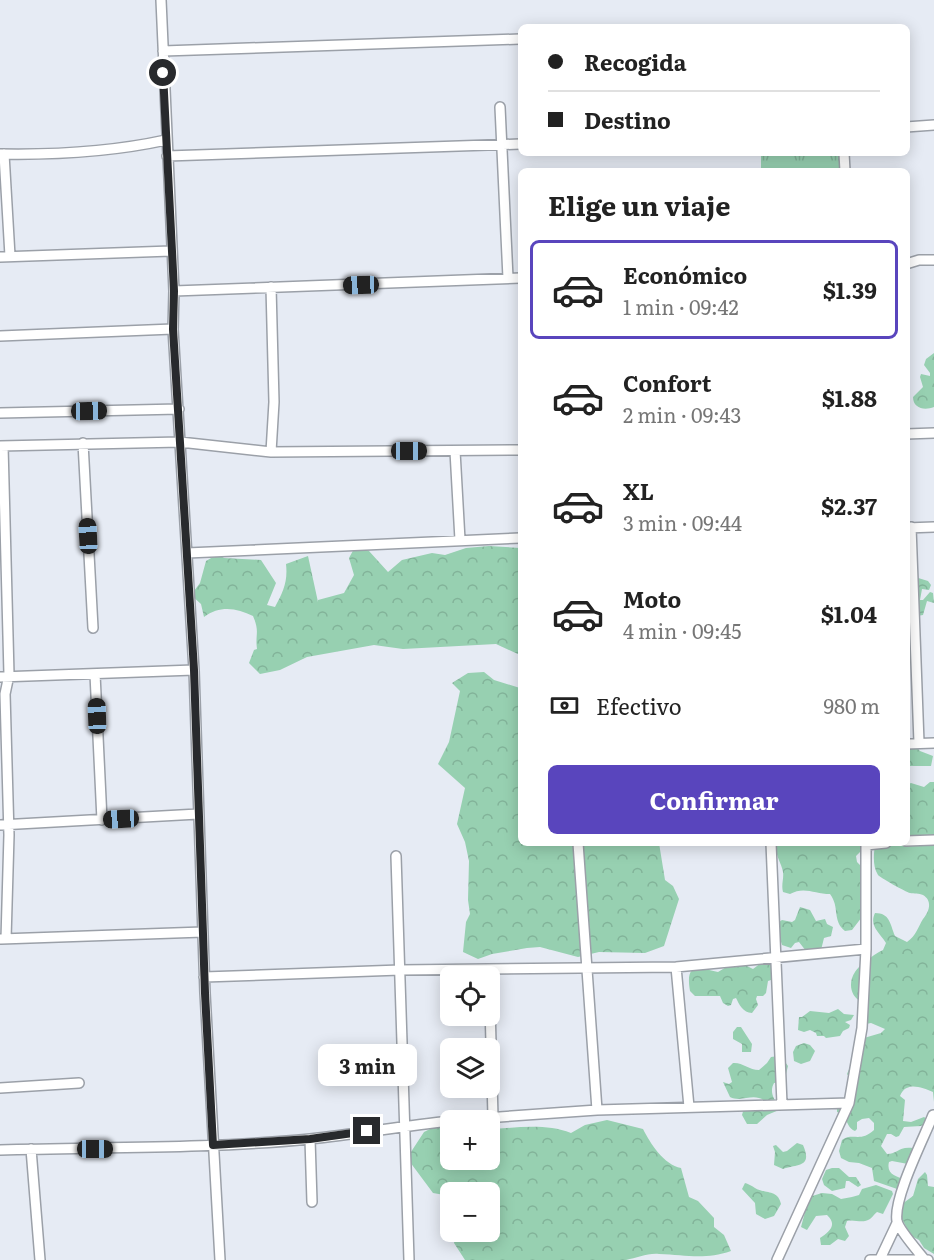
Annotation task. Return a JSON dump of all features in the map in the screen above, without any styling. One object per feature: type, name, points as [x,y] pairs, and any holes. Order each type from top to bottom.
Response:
[{"type":"street","points":[[161,0],[174,291],[173,329],[194,670],[202,932],[220,1260]]},
{"type":"street","points":[[162,51],[518,39]]},
{"type":"street","points":[[500,107],[508,278]]},
{"type":"street","points":[[910,126],[934,125]]},
{"type":"street","points":[[10,256],[2,154],[48,155],[123,149],[166,140]]},
{"type":"street","points":[[167,156],[518,144]]},
{"type":"street","points":[[0,257],[171,251]]},
{"type":"street","points":[[910,263],[934,260]]},
{"type":"street","points":[[174,291],[518,278]]},
{"type":"street","points":[[271,287],[274,402],[271,452]]},
{"type":"street","points":[[0,336],[173,329]]},
{"type":"street","points":[[0,413],[179,409]]},
{"type":"street","points":[[910,434],[934,433]]},
{"type":"street","points":[[202,932],[3,939],[5,694],[2,446],[180,442],[271,452],[518,450]]},
{"type":"street","points":[[83,443],[93,628]]},
{"type":"street","points":[[455,451],[460,540]]},
{"type":"street","points":[[910,527],[934,527]]},
{"type":"street","points":[[187,553],[518,538]]},
{"type":"street","points":[[910,566],[919,743]]},
{"type":"street","points":[[4,676],[194,670]]},
{"type":"street","points":[[95,674],[102,819]]},
{"type":"street","points":[[910,744],[934,743]]},
{"type":"street","points":[[4,825],[198,814]]},
{"type":"street","points":[[910,841],[934,840]]},
{"type":"street","points":[[578,846],[597,1110]]},
{"type":"street","points":[[771,846],[782,1104]]},
{"type":"street","points":[[777,1260],[849,1103],[862,1028],[866,950],[866,846]]},
{"type":"street","points":[[396,856],[409,1260]]},
{"type":"street","points":[[500,969],[676,967],[866,950]]},
{"type":"street","points":[[676,967],[689,1107]]},
{"type":"street","points":[[204,977],[440,970]]},
{"type":"street","points":[[491,1026],[493,1110]]},
{"type":"street","points":[[0,1088],[78,1083]]},
{"type":"street","points":[[500,1117],[597,1110],[849,1103]]},
{"type":"street","points":[[875,1259],[897,1222],[898,1204],[933,1115]]},
{"type":"street","points":[[0,1150],[116,1149],[310,1139],[440,1122]]},
{"type":"street","points":[[310,1139],[312,1202]]},
{"type":"street","points":[[31,1149],[39,1260]]},
{"type":"street","points":[[897,1222],[926,1259]]},
{"type":"street","points":[[875,1259],[926,1259]]},
{"type":"green space","points":[[761,156],[840,156],[841,168],[761,168]]},
{"type":"green space","points":[[934,353],[934,407],[923,408],[915,404],[913,397],[923,387],[921,374],[930,376],[924,365],[926,359]]},
{"type":"green space","points":[[489,546],[518,548],[518,654],[496,644],[403,649],[374,645],[307,657],[280,670],[260,674],[249,663],[254,650],[257,649],[257,630],[253,616],[241,611],[222,609],[204,617],[201,604],[191,595],[200,583],[206,561],[218,554],[224,558],[261,560],[276,583],[267,605],[275,607],[284,587],[286,564],[308,556],[318,602],[318,600],[344,593],[354,575],[349,558],[355,547],[369,551],[388,572],[402,560],[432,553],[445,555],[466,548]]},
{"type":"green space","points":[[915,577],[928,581],[931,585],[929,590],[922,589],[920,600],[923,600],[930,592],[933,593],[934,603],[927,601],[923,615],[917,616],[910,608]]},
{"type":"green space","points":[[484,672],[494,680],[518,687],[518,846],[659,846],[665,880],[673,886],[679,899],[664,946],[645,953],[599,952],[578,957],[540,947],[492,954],[478,959],[463,952],[466,922],[470,914],[469,861],[465,842],[457,824],[465,788],[438,764],[449,742],[460,691],[452,683],[468,673]]},
{"type":"green space","points":[[910,740],[920,751],[933,756],[931,766],[910,766]]},
{"type":"green space","points":[[934,782],[934,1102],[933,1092],[914,1086],[906,1088],[900,1096],[905,1100],[903,1121],[911,1122],[924,1117],[927,1119],[921,1126],[904,1127],[899,1136],[887,1134],[881,1146],[887,1154],[904,1148],[913,1148],[915,1151],[908,1164],[889,1162],[890,1172],[905,1179],[900,1190],[874,1181],[872,1168],[841,1158],[839,1151],[842,1140],[869,1134],[874,1130],[874,1123],[869,1118],[862,1119],[857,1122],[857,1129],[853,1130],[845,1115],[837,1112],[837,1102],[844,1101],[857,1088],[847,1074],[850,1067],[856,1066],[863,1057],[864,1038],[881,1033],[885,1029],[871,1023],[861,1025],[862,1002],[855,997],[851,989],[853,976],[857,969],[883,950],[886,943],[874,925],[875,913],[887,917],[895,936],[907,942],[915,934],[929,907],[928,900],[923,895],[910,893],[878,875],[874,864],[875,846],[910,846],[910,783],[924,787]]},
{"type":"green space","points":[[862,846],[856,856],[857,862],[862,867],[865,913],[852,930],[845,931],[841,927],[830,894],[805,890],[790,894],[783,892],[783,872],[776,847]]},
{"type":"green space","points":[[800,907],[810,910],[816,921],[825,919],[827,924],[833,927],[831,936],[824,938],[821,950],[806,951],[799,942],[791,948],[782,945],[778,932],[779,922],[795,920]]},
{"type":"green space","points":[[743,961],[753,969],[761,963],[774,961],[774,979],[768,981],[766,993],[763,996],[757,996],[758,1005],[752,1013],[744,1010],[736,998],[728,1006],[723,1003],[720,996],[695,996],[690,991],[691,971],[704,969],[718,972],[733,963]]},
{"type":"green space","points":[[838,1009],[844,1014],[854,1015],[851,1020],[845,1022],[850,1025],[849,1028],[840,1036],[826,1038],[817,1036],[810,1030],[804,1032],[798,1030],[799,1017],[810,1011],[829,1013]]},
{"type":"green space","points":[[737,1027],[741,1027],[752,1044],[751,1052],[742,1052],[742,1044],[733,1039],[733,1032]]},
{"type":"green space","points":[[804,1043],[810,1045],[815,1051],[810,1061],[801,1064],[794,1061],[793,1052],[796,1046]]},
{"type":"green space","points":[[778,1056],[788,1066],[784,1082],[774,1083],[772,1090],[780,1107],[779,1110],[767,1115],[757,1124],[747,1124],[742,1115],[744,1108],[764,1104],[765,1101],[756,1097],[734,1099],[730,1097],[723,1082],[729,1084],[732,1082],[728,1068],[736,1063],[759,1070],[771,1057]]},
{"type":"green space","points":[[607,1120],[643,1129],[663,1158],[681,1168],[689,1197],[698,1201],[714,1218],[714,1227],[724,1235],[731,1251],[704,1256],[650,1254],[626,1260],[465,1260],[454,1242],[500,1242],[500,1182],[440,1182],[440,1194],[433,1193],[407,1158],[424,1132],[432,1128],[440,1128],[440,1170],[500,1170],[500,1128],[541,1127],[571,1133],[585,1125]]},
{"type":"green space","points":[[797,1143],[803,1145],[806,1152],[805,1161],[802,1164],[783,1169],[774,1165],[773,1146],[776,1145],[783,1152]]},
{"type":"green space","points":[[839,1168],[849,1177],[856,1177],[861,1185],[858,1187],[846,1181],[845,1188],[832,1191],[824,1185],[822,1179],[826,1170]]},
{"type":"green space","points":[[925,1172],[928,1186],[934,1187],[934,1254],[911,1236],[901,1217],[902,1204],[913,1196],[918,1179]]},
{"type":"green space","points":[[745,1183],[777,1196],[781,1204],[774,1216],[765,1219],[756,1214],[755,1203],[742,1189]]},
{"type":"green space","points":[[876,1185],[892,1191],[893,1194],[883,1214],[877,1212],[864,1221],[847,1221],[845,1227],[849,1236],[845,1241],[838,1239],[830,1245],[821,1245],[820,1238],[829,1231],[832,1225],[827,1215],[816,1216],[807,1230],[801,1227],[809,1197],[822,1193],[832,1194],[841,1199],[859,1195],[862,1189]]},
{"type":"route","points":[[163,73],[174,291],[173,329],[194,670],[205,993],[213,1145],[310,1139],[367,1131]]}]
